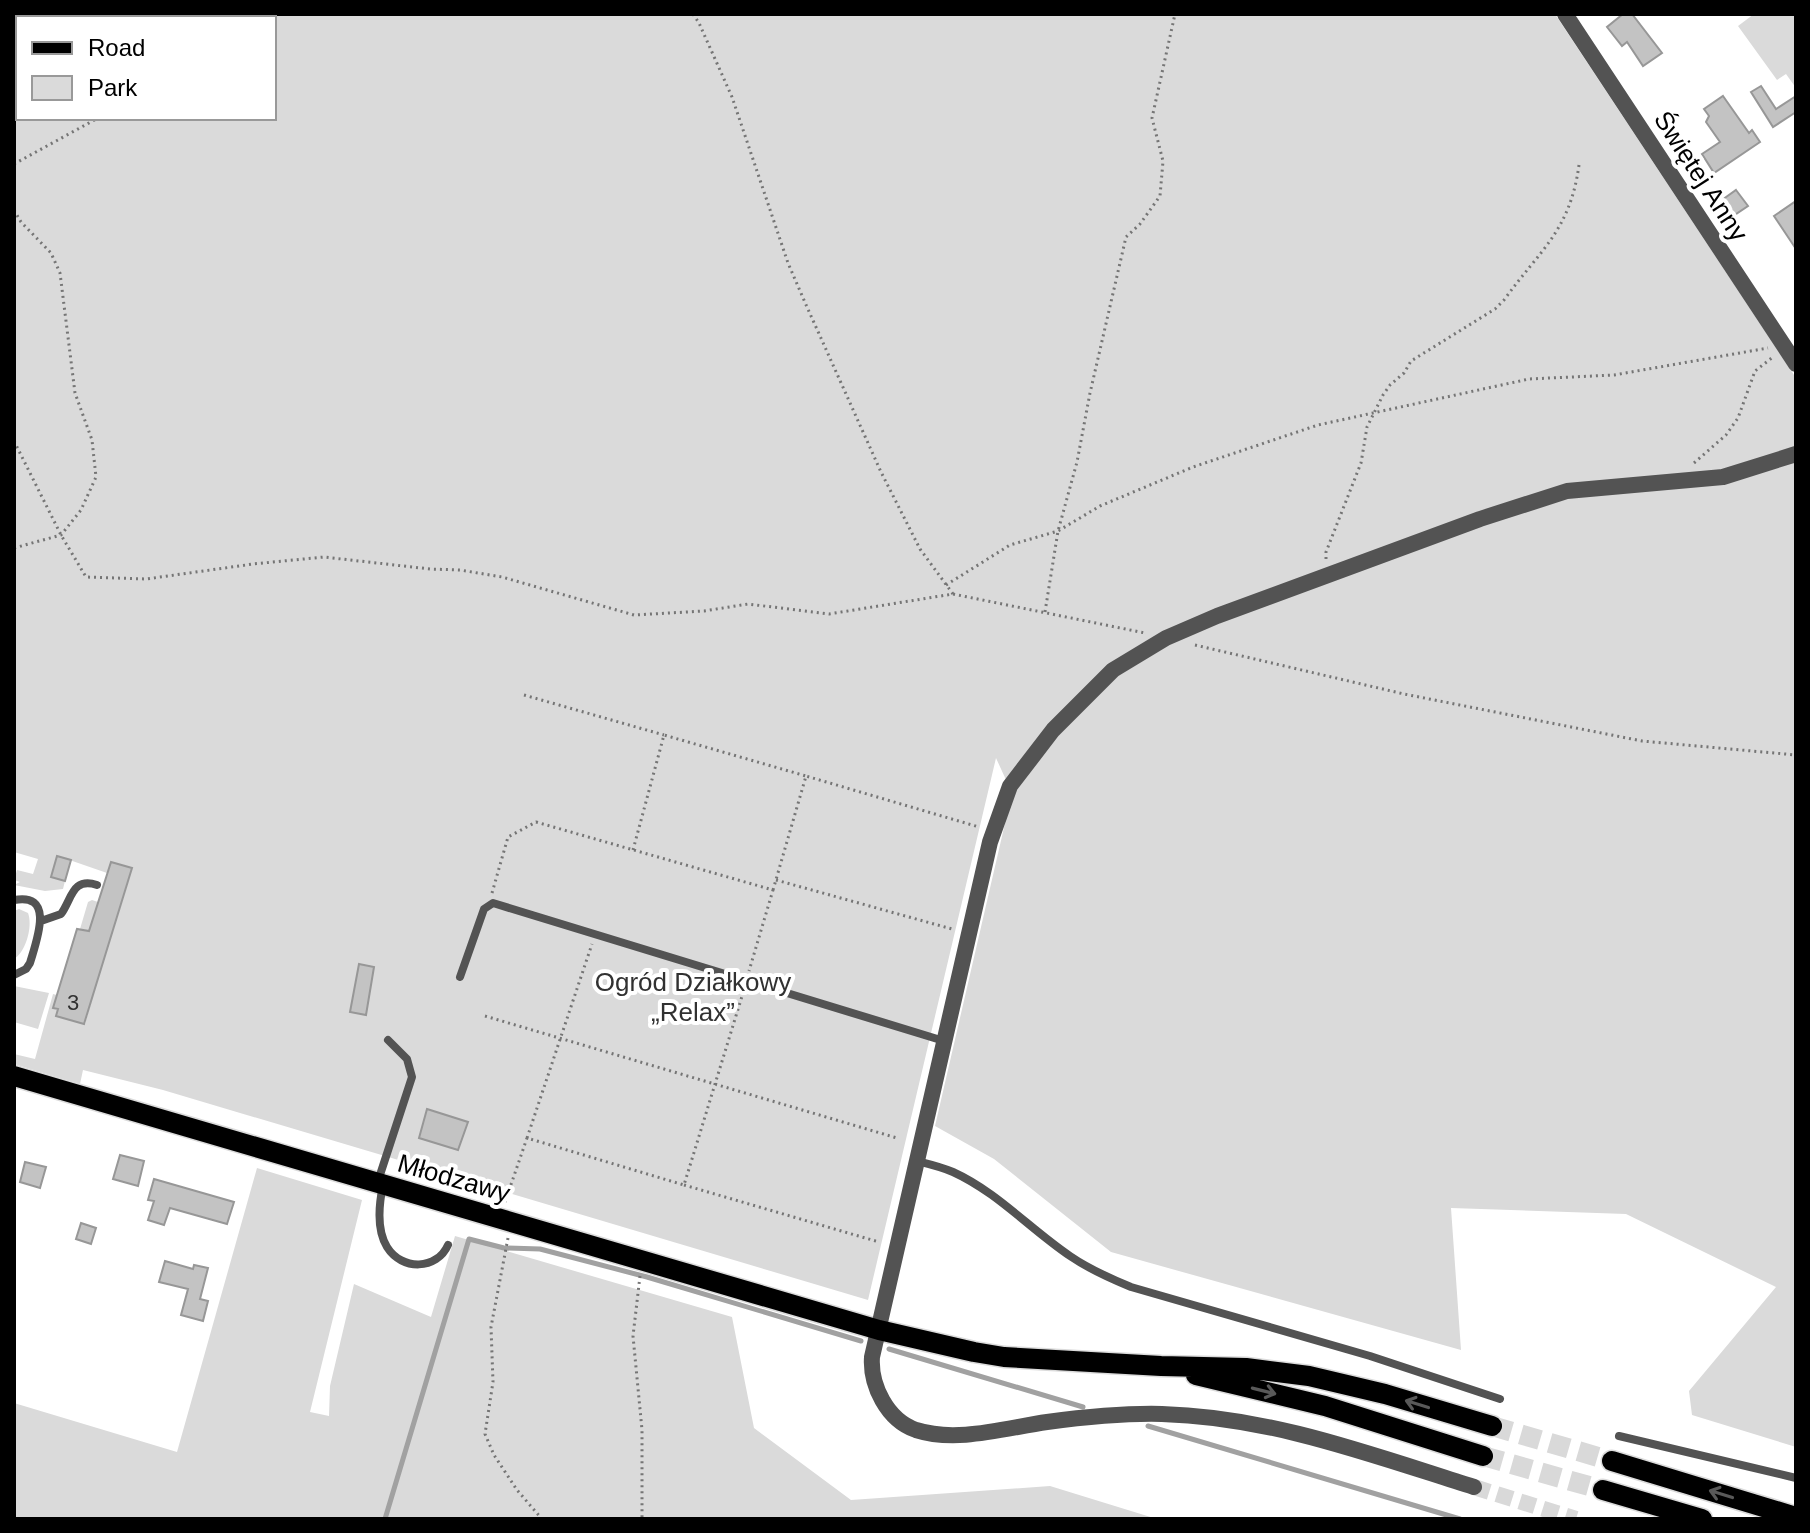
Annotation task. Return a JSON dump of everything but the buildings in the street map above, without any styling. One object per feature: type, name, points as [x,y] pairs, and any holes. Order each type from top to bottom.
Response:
[{"type":"main road","name":"Młodzawy","points":[[14,1076],[879,1330],[1004,1357],[1161,1366]]},
{"type":"main road","points":[[1161,1366],[1246,1368],[1309,1376],[1385,1394],[1492,1426]]},
{"type":"main road","points":[[1161,1366],[1325,1406],[1483,1456]]},
{"type":"main road","points":[[1612,1461],[1796,1517]]},
{"type":"main road","points":[[1603,1490],[1702,1519]]},
{"type":"street","name":"Świętej Anny","points":[[1565,14],[1796,364]]},
{"type":"street","points":[[1474,1487],[1298,1432],[1219,1420],[1162,1414],[1099,1417],[942,1436],[912,1429],[890,1412],[874,1385],[872,1357],[990,842],[1010,786],[1053,730],[1113,670],[1166,638],[1217,616],[1480,519],[1567,491],[1723,477],[1796,454]]},
{"type":"lane","points":[[41,921],[61,914],[71,892],[80,884],[88,882],[97,885]]},
{"type":"lane","points":[[14,900],[22,899],[35,905],[41,921],[30,963],[14,975]]},
{"type":"lane","points":[[460,977],[484,909],[489,904],[944,1041]]},
{"type":"lane","points":[[388,1040],[407,1059],[412,1077],[380,1183],[382,1234],[387,1248],[397,1258],[414,1264],[426,1265],[443,1256],[448,1245]]},
{"type":"lane","points":[[916,1161],[950,1171],[970,1181],[1069,1255],[1098,1273],[1131,1287],[1370,1356],[1500,1399]]},
{"type":"lane","points":[[1619,1436],[1796,1478]]},
{"type":"path","points":[[693,14],[732,97],[788,263],[807,307],[881,472],[920,549],[953,594]]},
{"type":"path","points":[[1045,612],[1058,531],[1077,462],[1126,237],[1140,224],[1160,196],[1163,161],[1152,118],[1175,14]]},
{"type":"path","points":[[14,164],[94,120]]},
{"type":"path","points":[[1330,574],[1326,552],[1361,463],[1367,427],[1390,385],[1404,373],[1411,361],[1495,309],[1504,300],[1556,234],[1575,194],[1579,165]]},
{"type":"path","points":[[14,210],[21,222],[51,253],[60,273],[75,393],[92,440],[96,477],[81,510],[61,535],[14,548]]},
{"type":"path","points":[[946,585],[1010,545],[1058,531],[1100,506],[1193,467],[1318,425],[1529,379],[1614,375],[1784,345]]},
{"type":"path","points":[[1692,480],[1692,467],[1697,460],[1726,435],[1738,418],[1755,371],[1784,345]]},
{"type":"path","points":[[14,441],[61,535],[86,577],[146,579],[324,557],[502,577],[634,615],[704,611],[748,604],[829,614],[953,594],[1166,638]]},
{"type":"path","points":[[1196,645],[1404,694],[1642,741],[1796,755]]},
{"type":"path","points":[[524,695],[979,827]]},
{"type":"path","points":[[633,850],[664,735]]},
{"type":"path","points":[[684,1185],[806,776]]},
{"type":"path","points":[[489,904],[508,837],[536,822],[773,890]]},
{"type":"path","points":[[776,880],[952,929]]},
{"type":"path","points":[[500,1218],[596,935]]},
{"type":"path","points":[[485,1016],[897,1138]]},
{"type":"path","points":[[527,1138],[879,1242]]},
{"type":"path","points":[[509,1238],[491,1327],[493,1382],[485,1434],[494,1455],[517,1490],[542,1519]]},
{"type":"path","points":[[641,1261],[633,1336],[642,1430],[642,1519]]},
{"type":"green space","name":"Ogród Działkowy „Relax”","points":[[14,14],[1555,14],[1796,378],[1796,1447],[1692,1415],[1689,1391],[1776,1287],[1626,1214],[1451,1208],[1461,1350],[1111,1252],[994,1159],[935,1126],[1012,793],[996,758],[868,1300],[163,1090],[83,1070],[80,1084],[14,1064],[14,1054],[35,1059],[53,994],[57,995],[53,1008],[85,1024],[109,938],[80,929],[88,902],[98,902],[95,914],[115,920],[132,869],[111,862],[107,873],[58,856],[51,877],[65,881],[63,889],[45,891],[14,885],[20,882],[14,880],[17,870],[33,874],[38,859],[14,852]]},
{"type":"green space","points":[[1754,14],[1796,14],[1796,88],[1786,74],[1777,80],[1738,26]]},
{"type":"green space","points":[[19,909],[28,913],[30,925],[25,945],[14,959],[14,911]]},
{"type":"green space","points":[[14,986],[49,993],[38,1029],[14,1022]]},
{"type":"green space","points":[[257,1168],[362,1200],[310,1412],[329,1416],[330,1386],[354,1284],[431,1317],[455,1236],[732,1317],[754,1428],[851,1500],[1050,1486],[1157,1519],[14,1519],[14,1403],[177,1452]]},
{"type":"waterway","points":[[385,1519],[469,1239],[504,1248],[540,1249],[647,1277],[861,1341]]},
{"type":"waterway","points":[[889,1349],[1083,1407]]},
{"type":"waterway","points":[[1148,1426],[1460,1519]]},
{"type":"tunnel","points":[[1492,1426],[1612,1461]]},
{"type":"tunnel","points":[[1483,1456],[1603,1490]]},
{"type":"tunnel","points":[[1474,1487],[1576,1519]]}]
